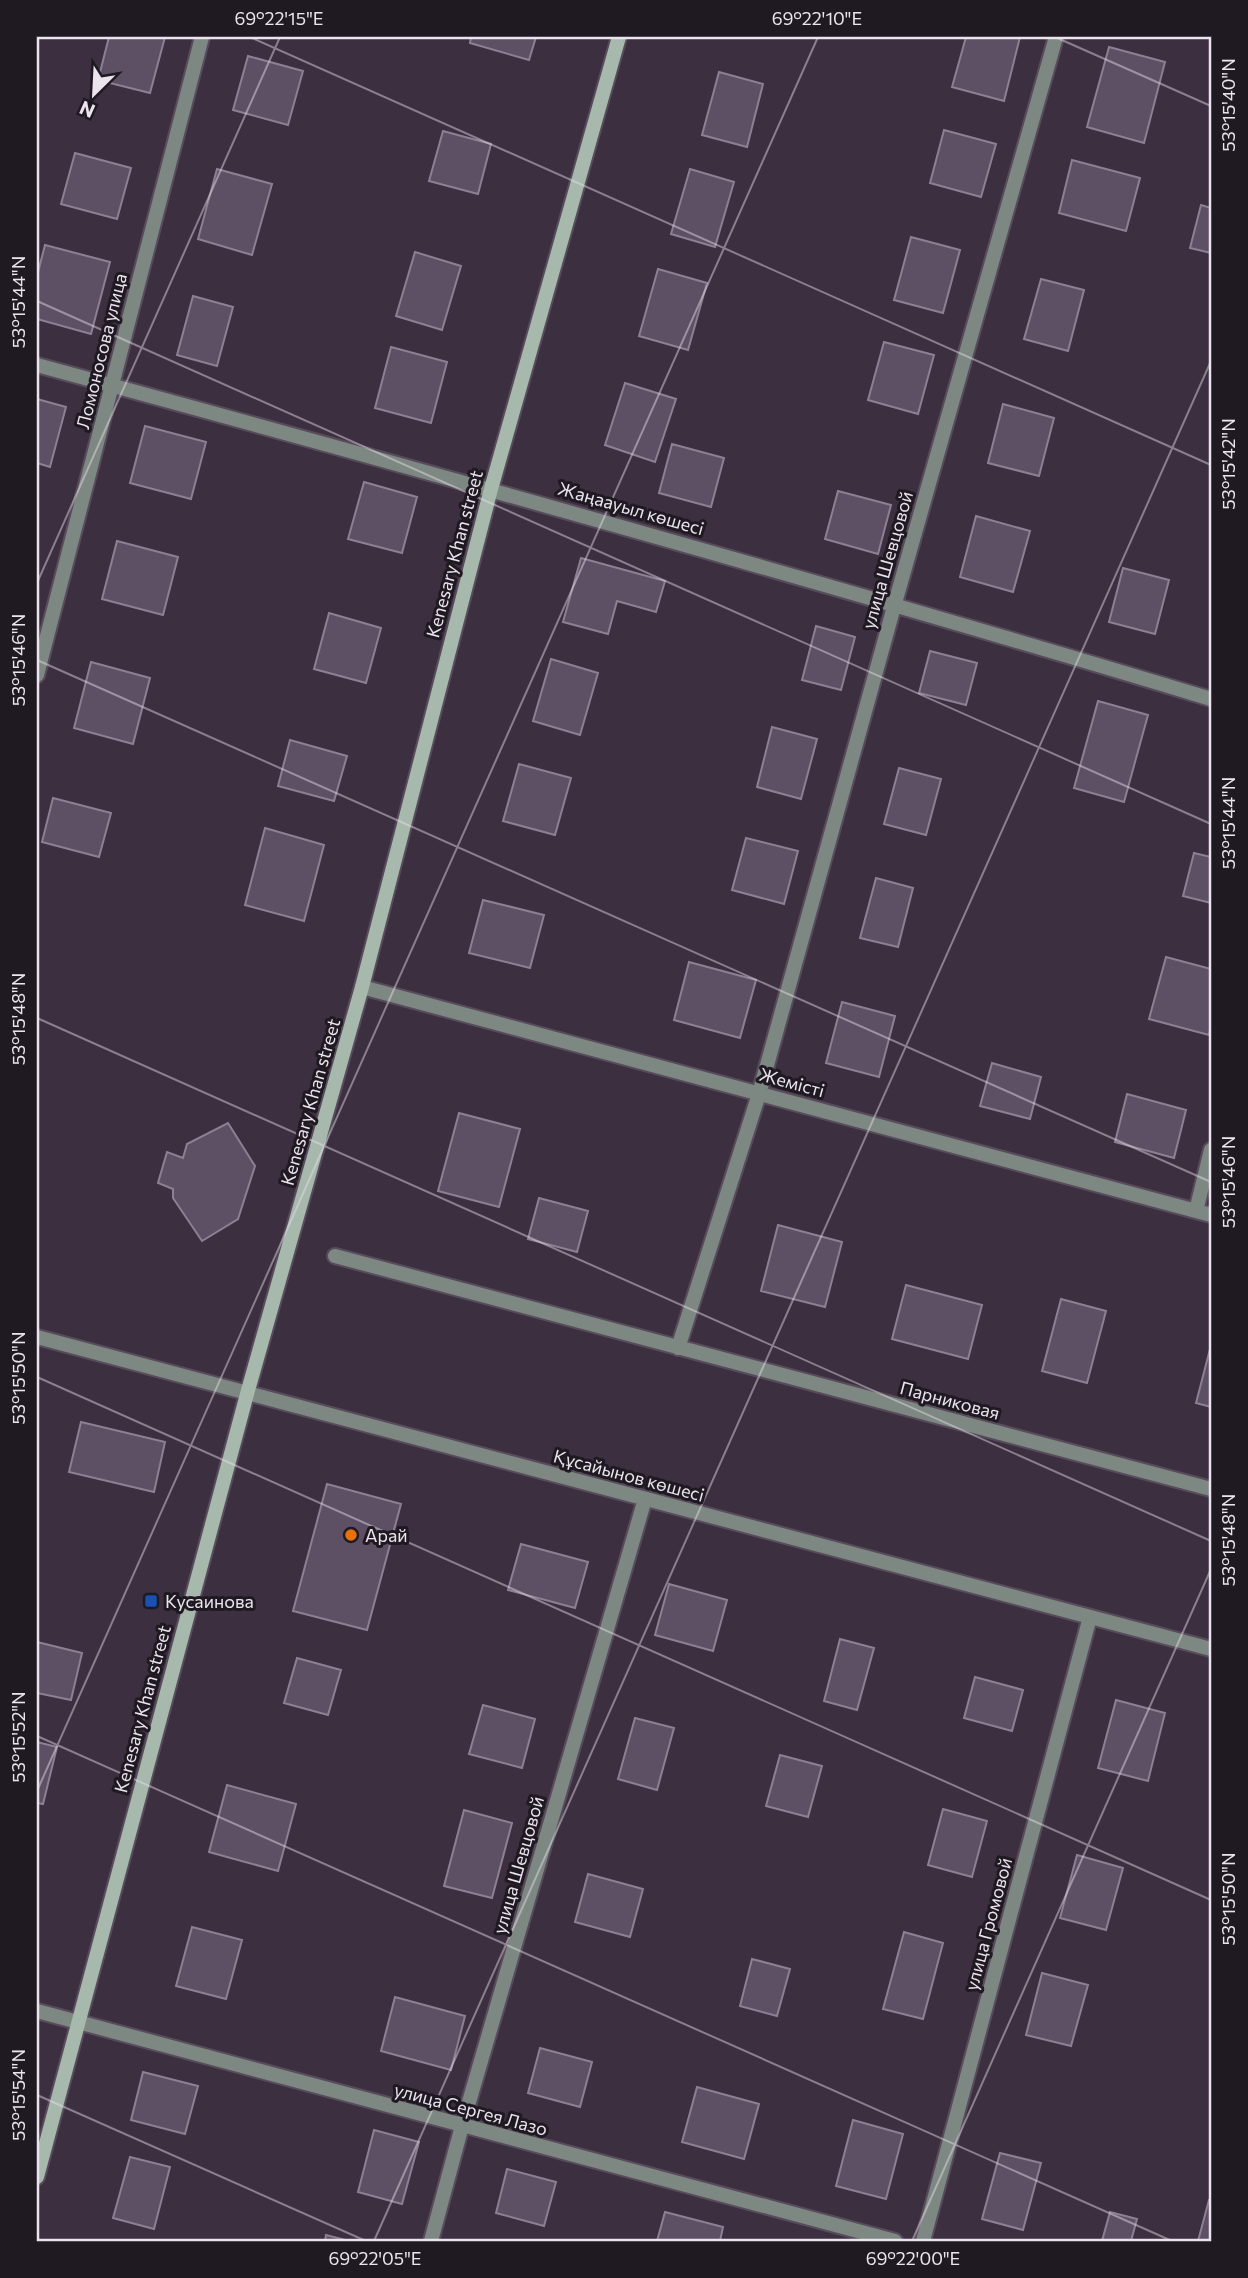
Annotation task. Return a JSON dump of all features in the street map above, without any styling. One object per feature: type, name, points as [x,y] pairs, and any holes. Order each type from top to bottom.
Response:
[{"type":"main road","name":"Kenesary Khan street","points":[[37,2177],[247,1394],[362,987],[491,489],[619,37]]},
{"type":"street","name":"Ломоносова улица","points":[[37,675],[202,37]]},
{"type":"street","name":"улица Шевцовой","points":[[759,1094],[1056,37]]},
{"type":"street","name":"Жаңаауыл көшесі","points":[[37,365],[895,603],[1211,699]]},
{"type":"street","name":"Жемісті","points":[[362,987],[1211,1215]]},
{"type":"street","points":[[678,1348],[759,1094]]},
{"type":"street","points":[[1196,1211],[1211,1150]]},
{"type":"street","name":"Парниковая","points":[[335,1256],[1211,1489]]},
{"type":"street","name":"Құсайынов көшесі","points":[[37,1337],[1211,1649]]},
{"type":"street","name":"улица Шевцовой","points":[[430,2241],[645,1499]]},
{"type":"street","name":"улица Громовой","points":[[923,2241],[1090,1617]]},
{"type":"street","name":"улица Сергея Лазо","points":[[37,2011],[895,2241]]},
{"type":"building","points":[[109,37],[165,37],[150,93],[98,80]]},
{"type":"building","points":[[471,37],[536,37],[529,60],[470,43]]},
{"type":"building","points":[[966,37],[1020,37],[1004,101],[952,87]]},
{"type":"building","points":[[1109,47],[1165,62],[1144,143],[1087,127]]},
{"type":"building","points":[[248,56],[303,71],[288,125],[233,110]]},
{"type":"building","points":[[719,72],[763,84],[747,147],[702,135]]},
{"type":"building","points":[[944,130],[996,144],[981,197],[930,183]]},
{"type":"building","points":[[443,131],[491,144],[478,194],[429,181]]},
{"type":"building","points":[[75,153],[131,168],[117,219],[61,204]]},
{"type":"building","points":[[1072,160],[1140,178],[1126,231],[1059,213]]},
{"type":"building","points":[[217,169],[272,184],[252,255],[198,239]]},
{"type":"building","points":[[690,169],[734,182],[715,247],[671,234]]},
{"type":"building","points":[[1201,205],[1211,208],[1211,253],[1190,248]]},
{"type":"building","points":[[911,237],[960,250],[943,313],[894,300]]},
{"type":"building","points":[[45,245],[110,262],[91,334],[37,319],[37,276]]},
{"type":"building","points":[[415,252],[461,266],[442,330],[396,316]]},
{"type":"building","points":[[658,269],[707,283],[688,350],[639,336]]},
{"type":"building","points":[[1041,279],[1084,290],[1068,351],[1024,339]]},
{"type":"building","points":[[193,296],[233,307],[217,366],[177,355]]},
{"type":"building","points":[[884,342],[934,355],[918,414],[868,400]]},
{"type":"building","points":[[391,347],[447,362],[431,423],[375,408]]},
{"type":"building","points":[[625,383],[676,399],[655,462],[605,445]]},
{"type":"building","points":[[37,399],[66,407],[50,467],[37,463]]},
{"type":"building","points":[[1003,404],[1054,418],[1039,476],[988,463]]},
{"type":"building","points":[[145,426],[206,442],[191,499],[130,483]]},
{"type":"building","points":[[672,444],[724,458],[711,507],[659,493]]},
{"type":"building","points":[[364,482],[417,497],[402,553],[348,539]]},
{"type":"building","points":[[838,491],[891,505],[878,554],[825,539]]},
{"type":"building","points":[[976,516],[1030,531],[1013,592],[960,577]]},
{"type":"building","points":[[117,541],[178,557],[163,615],[102,599]]},
{"type":"building","points":[[581,558],[665,581],[656,612],[617,601],[608,634],[563,622]]},
{"type":"building","points":[[1123,568],[1169,580],[1155,634],[1109,622]]},
{"type":"building","points":[[329,613],[381,628],[366,683],[314,669]]},
{"type":"building","points":[[816,626],[855,637],[841,690],[802,680]]},
{"type":"building","points":[[930,651],[977,663],[966,705],[919,693]]},
{"type":"building","points":[[551,659],[598,673],[580,735],[533,721]]},
{"type":"building","points":[[91,662],[150,678],[133,744],[74,728]]},
{"type":"building","points":[[1098,701],[1148,715],[1124,802],[1074,788]]},
{"type":"building","points":[[772,727],[817,739],[801,799],[757,787]]},
{"type":"building","points":[[290,740],[347,756],[334,801],[278,786]]},
{"type":"building","points":[[519,764],[571,778],[555,835],[503,821]]},
{"type":"building","points":[[899,768],[941,779],[926,835],[884,824]]},
{"type":"building","points":[[53,798],[111,813],[99,857],[42,842]]},
{"type":"building","points":[[265,828],[324,845],[304,921],[245,905]]},
{"type":"building","points":[[746,838],[798,851],[784,904],[732,890]]},
{"type":"building","points":[[1194,853],[1211,857],[1211,903],[1183,896]]},
{"type":"building","points":[[876,878],[913,888],[898,947],[860,938]]},
{"type":"building","points":[[483,900],[544,915],[530,968],[469,953]]},
{"type":"building","points":[[1166,957],[1211,969],[1209,1035],[1149,1019]]},
{"type":"building","points":[[689,962],[756,980],[740,1038],[674,1020]]},
{"type":"building","points":[[842,1002],[895,1016],[879,1077],[826,1063]]},
{"type":"building","points":[[992,1063],[1041,1077],[1030,1119],[980,1106]]},
{"type":"building","points":[[1127,1094],[1186,1110],[1174,1158],[1115,1142]]},
{"type":"building","points":[[459,1113],[520,1129],[499,1207],[438,1191]]},
{"type":"building","points":[[228,1123],[255,1166],[238,1219],[202,1241],[173,1198],[173,1189],[158,1183],[167,1152],[183,1158],[187,1144]]},
{"type":"building","points":[[539,1198],[588,1211],[577,1252],[528,1239]]},
{"type":"building","points":[[778,1225],[842,1242],[825,1307],[761,1291]]},
{"type":"building","points":[[906,1285],[982,1305],[968,1359],[892,1339]]},
{"type":"building","points":[[1061,1299],[1106,1311],[1087,1383],[1042,1371]]},
{"type":"building","points":[[1211,1349],[1211,1407],[1196,1403]]},
{"type":"building","points":[[81,1422],[165,1442],[154,1492],[69,1472]]},
{"type":"building","points":[[327,1484],[401,1504],[367,1630],[293,1611]]},
{"type":"building","points":[[521,1544],[588,1562],[575,1608],[508,1590]]},
{"type":"building","points":[[669,1584],[727,1600],[713,1651],[655,1635]]},
{"type":"building","points":[[840,1639],[874,1648],[857,1710],[824,1701]]},
{"type":"building","points":[[37,1642],[82,1653],[71,1700],[37,1693]]},
{"type":"building","points":[[297,1658],[341,1670],[328,1715],[284,1703]]},
{"type":"building","points":[[975,1677],[1023,1690],[1012,1731],[964,1718]]},
{"type":"building","points":[[1116,1700],[1165,1713],[1148,1781],[1098,1768]]},
{"type":"building","points":[[483,1705],[535,1719],[522,1768],[469,1754]]},
{"type":"building","points":[[635,1718],[674,1728],[657,1790],[618,1779]]},
{"type":"building","points":[[37,1742],[57,1747],[43,1804],[37,1803]]},
{"type":"building","points":[[780,1755],[822,1766],[808,1817],[766,1806]]},
{"type":"building","points":[[227,1785],[296,1804],[278,1871],[209,1852]]},
{"type":"building","points":[[943,1809],[987,1821],[972,1877],[928,1865]]},
{"type":"building","points":[[464,1810],[512,1823],[492,1898],[444,1886]]},
{"type":"building","points":[[1077,1855],[1123,1868],[1106,1930],[1060,1918]]},
{"type":"building","points":[[588,1874],[643,1889],[630,1937],[575,1922]]},
{"type":"building","points":[[192,1927],[242,1940],[226,1999],[176,1986]]},
{"type":"building","points":[[904,1932],[943,1943],[923,2019],[883,2009]]},
{"type":"building","points":[[752,1959],[790,1969],[777,2016],[740,2006]]},
{"type":"building","points":[[1042,1973],[1088,1985],[1071,2046],[1026,2035]]},
{"type":"building","points":[[395,1997],[465,2016],[451,2070],[381,2051]]},
{"type":"building","points":[[540,2048],[592,2062],[580,2107],[528,2093]]},
{"type":"building","points":[[143,2072],[198,2086],[185,2134],[131,2120]]},
{"type":"building","points":[[697,2087],[759,2104],[744,2159],[682,2142]]},
{"type":"building","points":[[853,2120],[903,2134],[886,2199],[836,2186]]},
{"type":"building","points":[[374,2130],[419,2142],[402,2204],[358,2192]]},
{"type":"building","points":[[1000,2153],[1041,2163],[1023,2230],[982,2219]]},
{"type":"building","points":[[130,2157],[170,2167],[154,2229],[113,2218]]},
{"type":"building","points":[[507,2169],[556,2182],[544,2226],[496,2213]]},
{"type":"building","points":[[1209,2200],[1211,2241],[1198,2241]]},
{"type":"building","points":[[665,2212],[723,2227],[720,2241],[657,2241]]},
{"type":"building","points":[[1110,2212],[1137,2219],[1131,2241],[1102,2241]]},
{"type":"building","points":[[326,2235],[349,2241],[325,2241]]},
{"type":"place","name":"Арай","points":[[351,1535]]},
{"type":"place","name":"Кусаинова","points":[[151,1601]]}]
